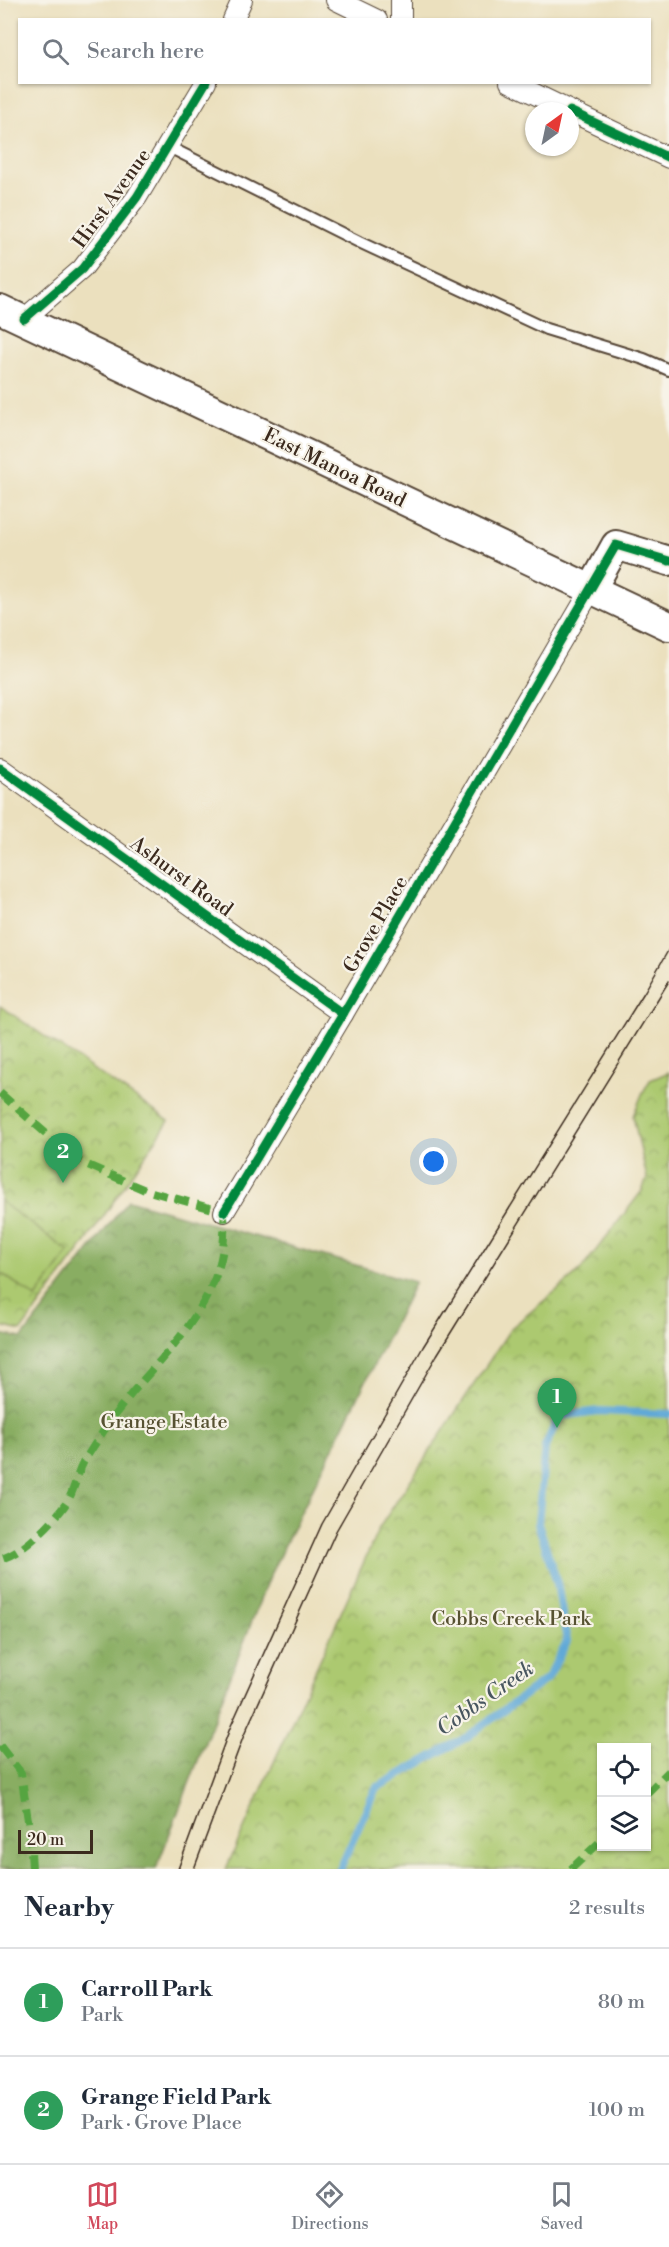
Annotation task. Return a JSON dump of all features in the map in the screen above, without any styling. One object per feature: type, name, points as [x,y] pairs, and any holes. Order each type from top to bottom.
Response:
[{"type":"main road","name":"East Manoa Road","points":[[12,314],[669,626]]},
{"type":"main road","points":[[591,590],[616,545],[669,561]]},
{"type":"street","points":[[234,18],[242,0]]},
{"type":"street","points":[[336,0],[373,18]]},
{"type":"street","points":[[401,0],[401,18]]},
{"type":"street","name":"Hirst Avenue","points":[[12,314],[82,269],[137,197],[205,84]]},
{"type":"street","points":[[514,84],[551,102]]},
{"type":"street","points":[[579,115],[669,158]]},
{"type":"street","name":"Grove Place","points":[[224,1212],[344,1014],[591,590]]},
{"type":"street","name":"Ashurst Road","points":[[0,768],[344,1014]]},
{"type":"lane","points":[[169,147],[360,242],[546,329],[644,359],[669,370]]},
{"type":"green space","points":[[0,1006],[169,1121],[21,1331],[0,1326]]},
{"type":"green space","name":"Cobbs Creek Park","points":[[669,1072],[669,1869],[226,1869],[379,1528],[511,1328],[580,1271],[642,1191],[647,1178],[633,1116],[650,1080]]},
{"type":"green space","name":"Grange Estate","points":[[128,1200],[415,1282],[269,1577],[156,1869],[0,1869],[0,1334],[22,1338]]},
{"type":"green space","points":[[0,1201],[69,1252],[36,1298],[0,1272]]},
{"type":"waterway","name":"Cobbs Creek","points":[[340,1869],[376,1788],[467,1737],[548,1678],[567,1641],[557,1583],[538,1523],[545,1447],[559,1416],[599,1411],[669,1414]]},
{"type":"tram line","points":[[178,1869],[230,1728],[322,1524],[423,1347],[669,949]]},
{"type":"tram line","points":[[194,1869],[244,1735],[336,1531],[437,1355],[669,981]]},
{"type":"marked path","points":[[0,1093],[76,1160],[145,1190],[224,1212],[220,1265],[204,1302],[193,1320],[113,1417],[83,1463],[65,1505],[26,1545],[0,1559]]},
{"type":"marked path","points":[[0,1746],[21,1773],[30,1834],[32,1869]]},
{"type":"marked path","points":[[651,1789],[669,1771]]},
{"type":"marked path","points":[[571,1869],[597,1845]]},
{"type":"cycle path","points":[[24,319],[82,269],[137,197],[205,84]]},
{"type":"cycle path","points":[[579,115],[669,158]]},
{"type":"cycle path","points":[[224,1212],[343,1014],[616,545],[669,561]]},
{"type":"cycle path","points":[[0,768],[343,1014]]},
{"type":"place","name":"Grange Field Park","points":[[63,1183]]},
{"type":"place","name":"Carroll Park","points":[[557,1428]]}]
